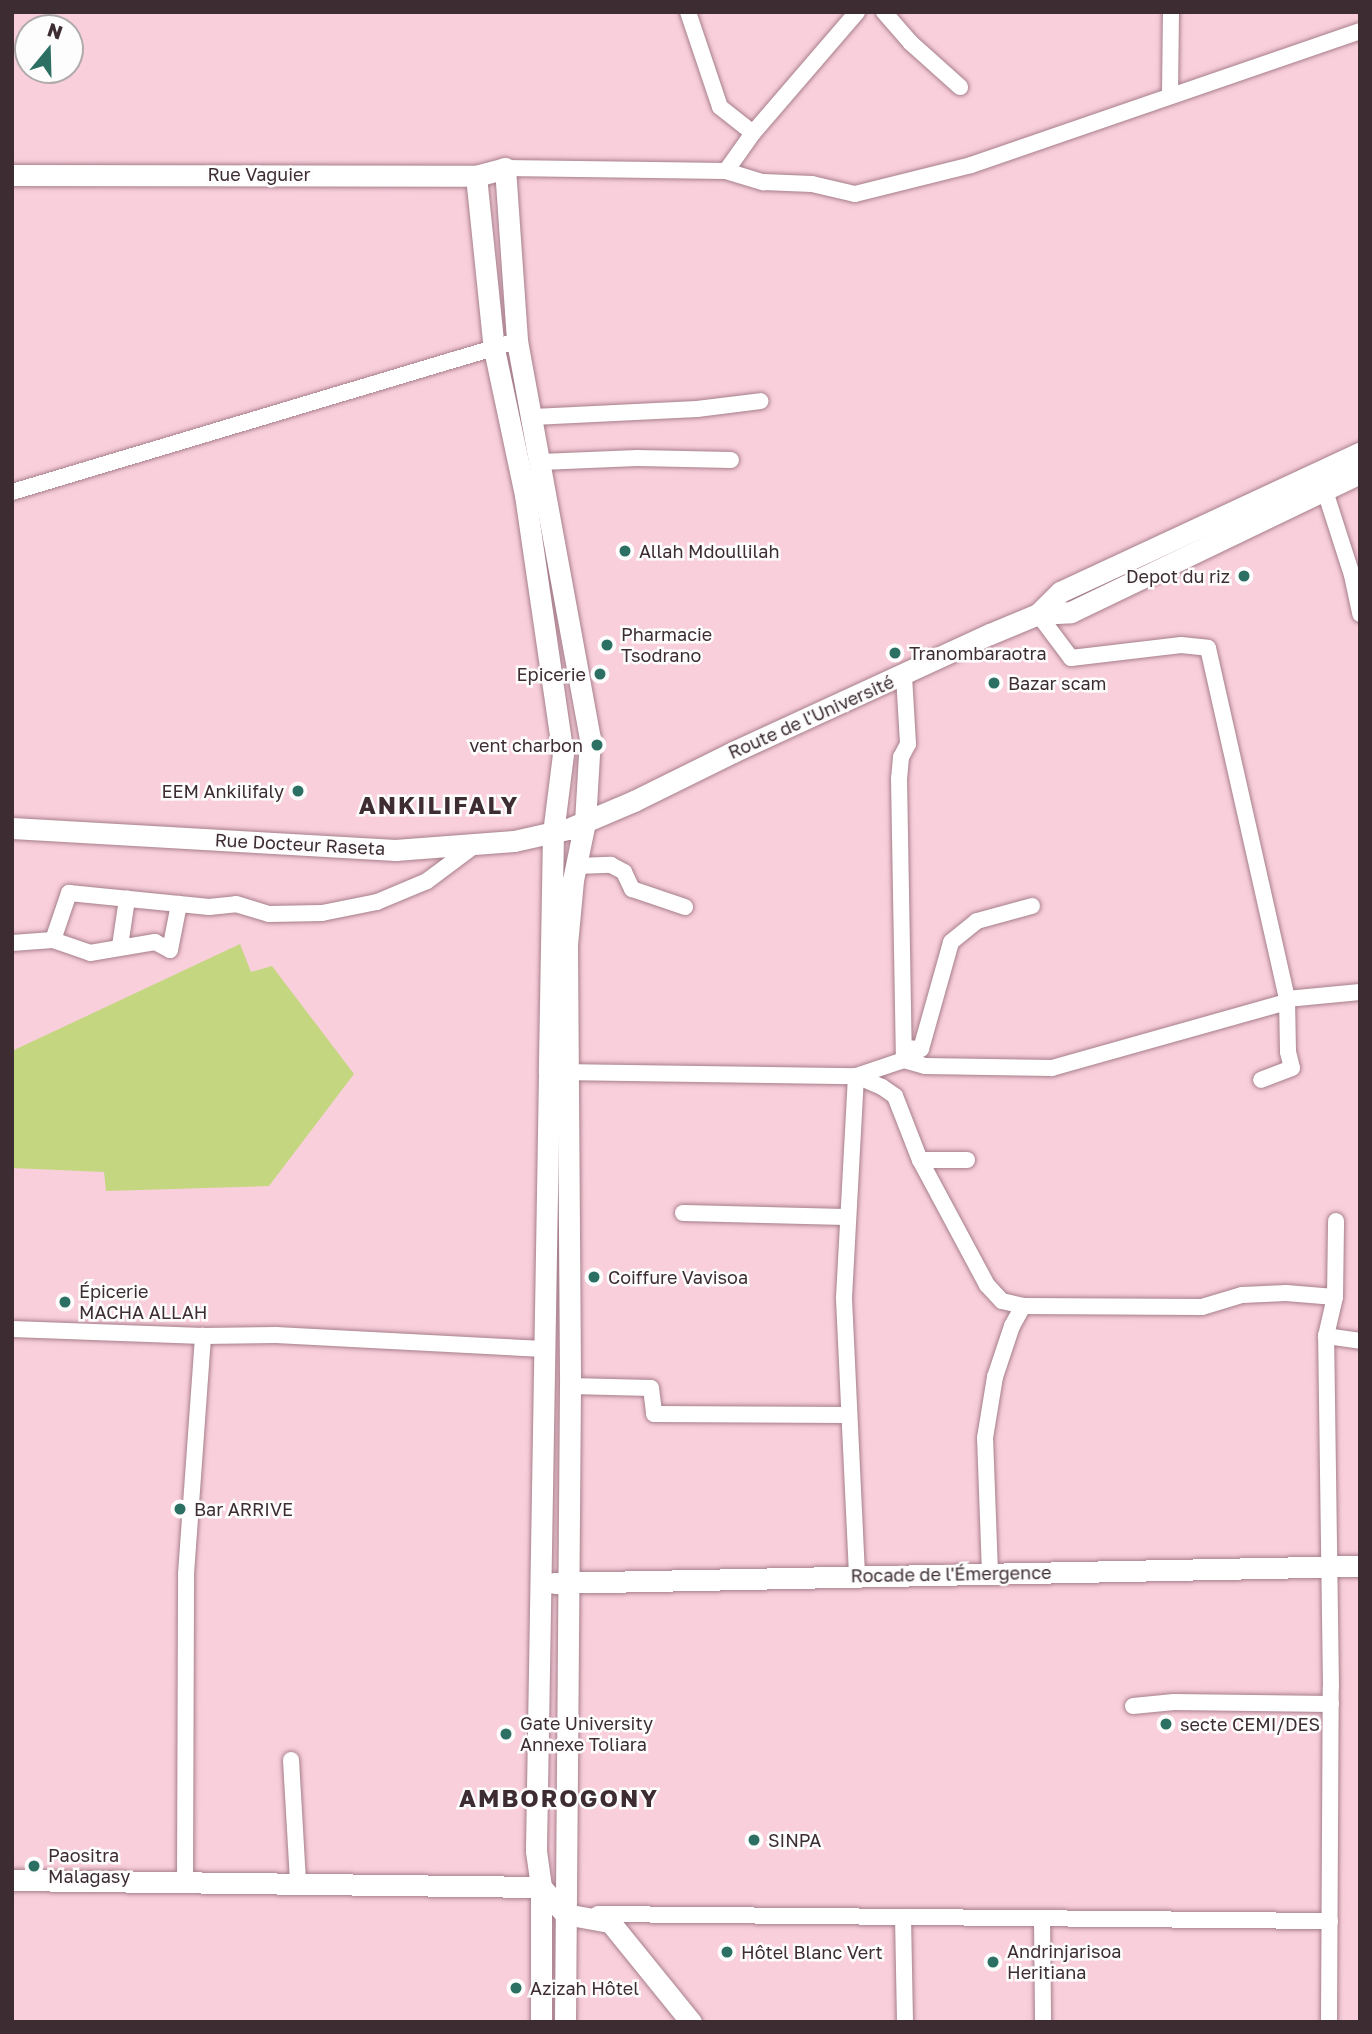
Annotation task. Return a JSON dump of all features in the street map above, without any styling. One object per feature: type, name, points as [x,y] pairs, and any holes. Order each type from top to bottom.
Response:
[{"type":"main road","name":"Rue Vaguier","points":[[12,175],[476,176],[505,168]]},
{"type":"main road","points":[[505,168],[517,341],[590,738],[585,822],[576,866],[567,945],[557,1072],[545,1349],[536,1851],[541,1887],[541,2022]]},
{"type":"main road","points":[[476,176],[494,349],[525,495],[563,754],[553,832],[557,1072],[570,1386],[566,1583],[565,2022]]},
{"type":"main road","name":"Route de l'Université","points":[[585,822],[634,801],[761,738],[1038,614],[1060,592],[1360,453]]},
{"type":"main road","name":"Route de l'Université","points":[[1038,614],[1071,612],[1360,473]]},
{"type":"main road","name":"Rue Docteur Raseta","points":[[12,828],[395,850],[474,846],[553,832],[585,822]]},
{"type":"main road","name":"Rocade de l'Émergence","points":[[542,1583],[857,1575],[1233,1571],[1360,1566]]},
{"type":"main road","points":[[12,1880],[541,1887],[565,1914],[610,1922],[691,2022]]},
{"type":"street","points":[[688,12],[720,107],[753,133]]},
{"type":"street","points":[[726,172],[753,133],[857,12]]},
{"type":"street","points":[[884,12],[911,43],[960,87]]},
{"type":"street","points":[[1170,94],[1171,12]]},
{"type":"street","points":[[505,168],[726,172],[763,182],[812,184],[855,194],[971,164],[1360,31]]},
{"type":"street","points":[[12,492],[517,341]]},
{"type":"street","points":[[533,417],[697,409],[761,401]]},
{"type":"street","points":[[541,462],[637,458],[731,460]]},
{"type":"street","points":[[1325,491],[1352,575],[1360,614]]},
{"type":"street","points":[[1038,614],[1071,659],[1181,645],[1208,648],[1287,1001],[1288,1052],[1292,1068],[1261,1080]]},
{"type":"street","points":[[904,676],[908,744],[901,757],[899,778],[904,1054]]},
{"type":"street","points":[[53,940],[69,893],[209,907],[236,904],[269,914],[322,913],[377,902],[427,881],[474,846]]},
{"type":"street","points":[[576,866],[611,865],[624,872],[632,889],[685,907]]},
{"type":"street","points":[[120,946],[127,899]]},
{"type":"street","points":[[12,943],[53,940],[90,953],[155,942],[170,950],[179,904]]},
{"type":"street","points":[[557,1072],[856,1076],[921,1049],[951,942],[977,921],[1032,906]]},
{"type":"street","points":[[904,1054],[925,1066],[1052,1068],[1287,1001],[1360,992]]},
{"type":"street","points":[[856,1076],[895,1096],[920,1160],[987,1285],[1002,1301],[1023,1306],[1202,1307],[1241,1295],[1286,1293],[1335,1297]]},
{"type":"street","points":[[856,1076],[844,1299],[857,1575]]},
{"type":"street","points":[[920,1160],[967,1160]]},
{"type":"street","points":[[683,1213],[847,1217]]},
{"type":"street","points":[[1329,2022],[1331,1704],[1326,1336],[1335,1297],[1335,1221]]},
{"type":"street","points":[[990,1573],[985,1438],[995,1377],[1012,1326],[1023,1306]]},
{"type":"street","points":[[12,1329],[203,1336],[276,1335],[545,1349]]},
{"type":"street","points":[[185,1882],[186,1574],[203,1336]]},
{"type":"street","points":[[1326,1336],[1360,1341]]},
{"type":"street","points":[[570,1386],[651,1388],[654,1413],[848,1415]]},
{"type":"street","points":[[1133,1706],[1174,1702],[1331,1704]]},
{"type":"street","points":[[292,1760],[298,1884]]},
{"type":"street","points":[[565,1914],[1330,1921]]},
{"type":"street","points":[[903,1917],[905,2022]]},
{"type":"street","points":[[1042,1918],[1043,2022]]},
{"type":"green space","points":[[240,944],[251,972],[272,966],[354,1074],[269,1186],[106,1191],[104,1172],[12,1168],[12,1051]]},
{"type":"place","name":"Allah Mdoullilah","points":[[625,551]]},
{"type":"place","name":"Depot du riz","points":[[1244,576]]},
{"type":"place","name":"Pharmacie Tsodrano","points":[[607,645]]},
{"type":"place","name":"Tranombaraotra","points":[[895,653]]},
{"type":"place","name":"Epicerie","points":[[600,674]]},
{"type":"place","name":"Bazar scam","points":[[994,683]]},
{"type":"place","name":"vent charbon","points":[[597,745]]},
{"type":"place","name":"EEM Ankilifaly","points":[[298,791]]},
{"type":"place","name":"Coiffure Vavisoa","points":[[594,1277]]},
{"type":"place","name":"Épicerie MACHA ALLAH","points":[[65,1302]]},
{"type":"place","name":"Bar ARRIVE","points":[[180,1509]]},
{"type":"place","name":"secte CEMI/DES","points":[[1166,1724]]},
{"type":"place","name":"Gate University Annexe Toliara","points":[[506,1734]]},
{"type":"place","name":"SINPA","points":[[754,1840]]},
{"type":"place","name":"Paositra Malagasy","points":[[34,1866]]},
{"type":"place","name":"Hôtel Blanc Vert","points":[[727,1952]]},
{"type":"place","name":"Andrinjarisoa Heritiana","points":[[993,1962]]},
{"type":"place","name":"Azizah Hôtel","points":[[516,1988]]},
{"type":"district","name":"ANKILIFALY","points":[[439,805]]},
{"type":"district","name":"AMBOROGONY","points":[[559,1798]]}]
